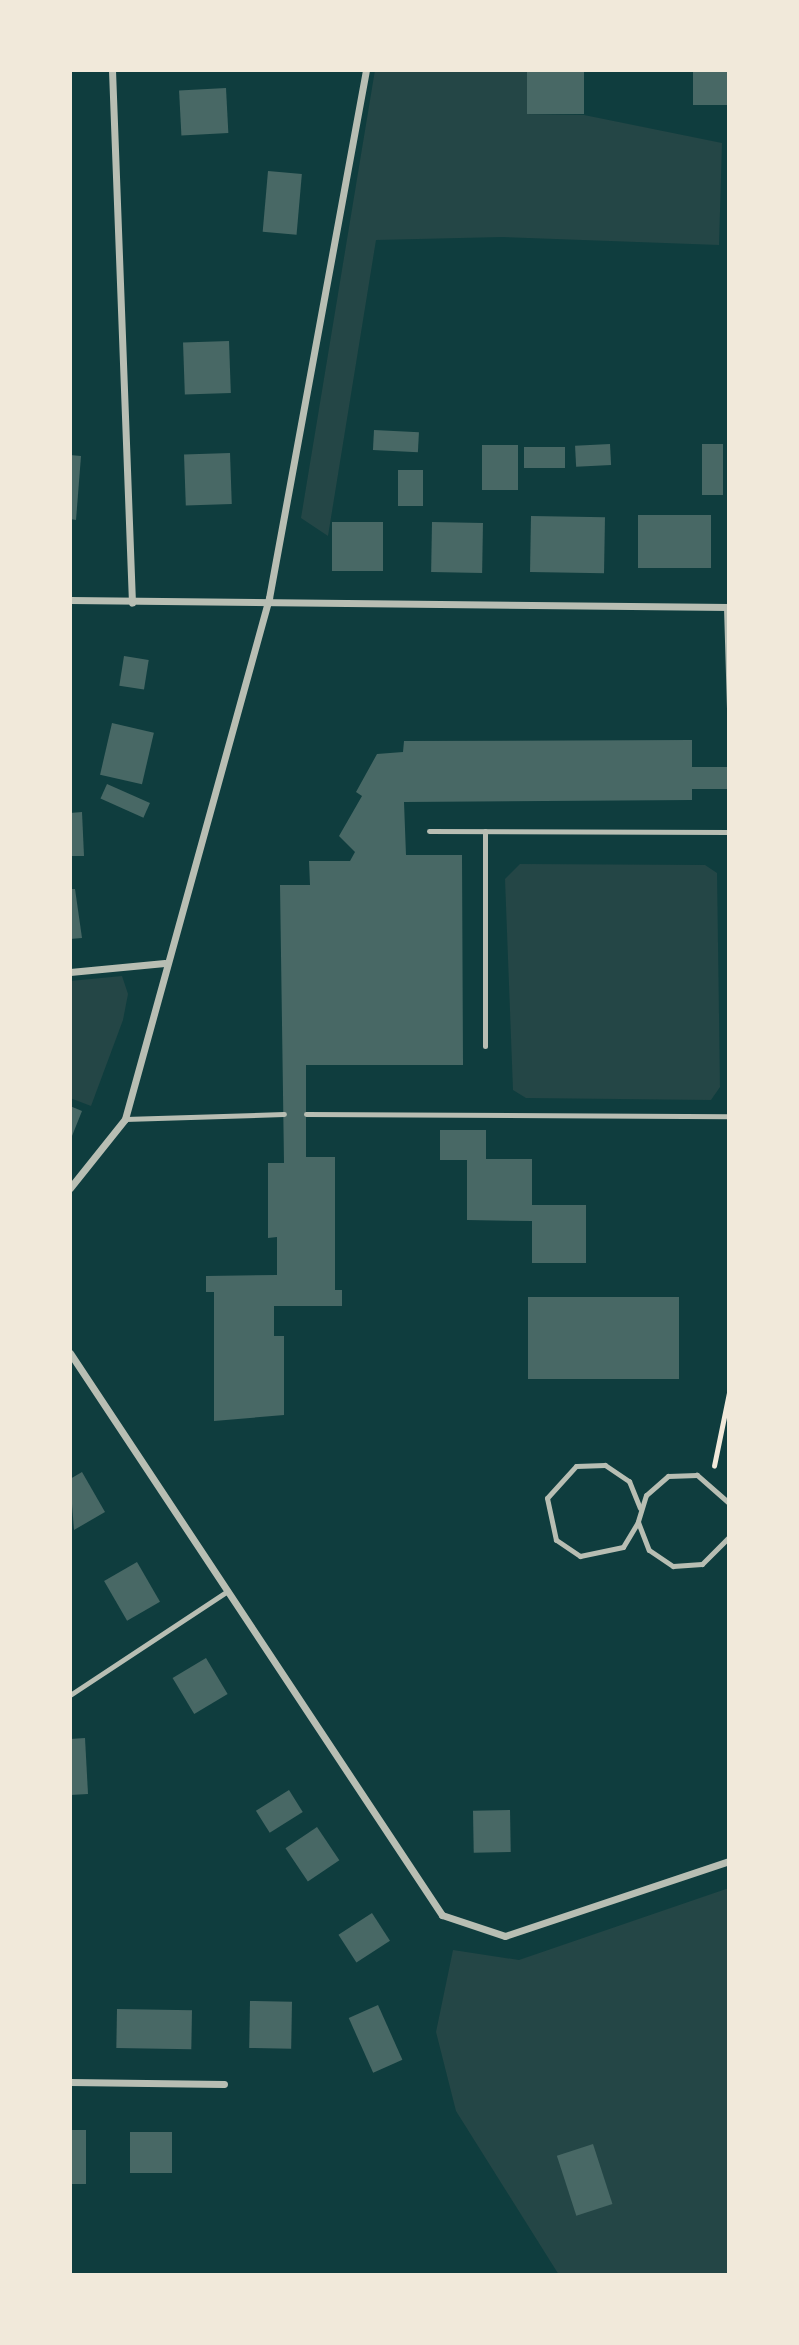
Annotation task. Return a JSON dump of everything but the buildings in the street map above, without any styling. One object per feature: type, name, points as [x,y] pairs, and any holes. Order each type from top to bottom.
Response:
[{"type":"street","points":[[112,70],[132,603]]},
{"type":"street","points":[[70,1188],[125,1119],[165,963],[270,598],[366,70]]},
{"type":"street","points":[[70,600],[132,603],[270,598],[728,607]]},
{"type":"street","points":[[70,972],[165,963]]},
{"type":"street","points":[[70,1353],[442,1915],[505,1936],[729,1861]]},
{"type":"street","points":[[70,2082],[224,2084]]},
{"type":"lane","points":[[728,607],[729,708]]},
{"type":"lane","points":[[429,831],[729,832]]},
{"type":"lane","points":[[485,831],[485,1046]]},
{"type":"lane","points":[[125,1119],[284,1114]]},
{"type":"lane","points":[[306,1114],[729,1116]]},
{"type":"lane","points":[[640,1508],[619,1471],[590,1464],[563,1474],[546,1506],[556,1540],[580,1556],[622,1547],[638,1522],[640,1508],[668,1476],[711,1481],[729,1503]]},
{"type":"lane","points":[[638,1522],[649,1550],[673,1566],[702,1564],[729,1537]]},
{"type":"lane","points":[[70,1695],[228,1591]]},
{"type":"path","points":[[711,1481],[729,1392]]},
{"type":"shaded area","points":[[375,70],[527,70],[527,114],[584,115],[722,143],[719,245],[502,237],[376,240],[328,536],[301,518]]},
{"type":"shaded area","points":[[520,864],[705,865],[717,873],[720,1087],[711,1100],[526,1098],[513,1090],[505,879]]},
{"type":"shaded area","points":[[122,976],[128,994],[123,1020],[91,1106],[70,1098],[70,981]]},
{"type":"shaded area","points":[[729,1888],[729,2275],[559,2275],[456,2111],[436,2032],[453,1950],[519,1960]]}]
